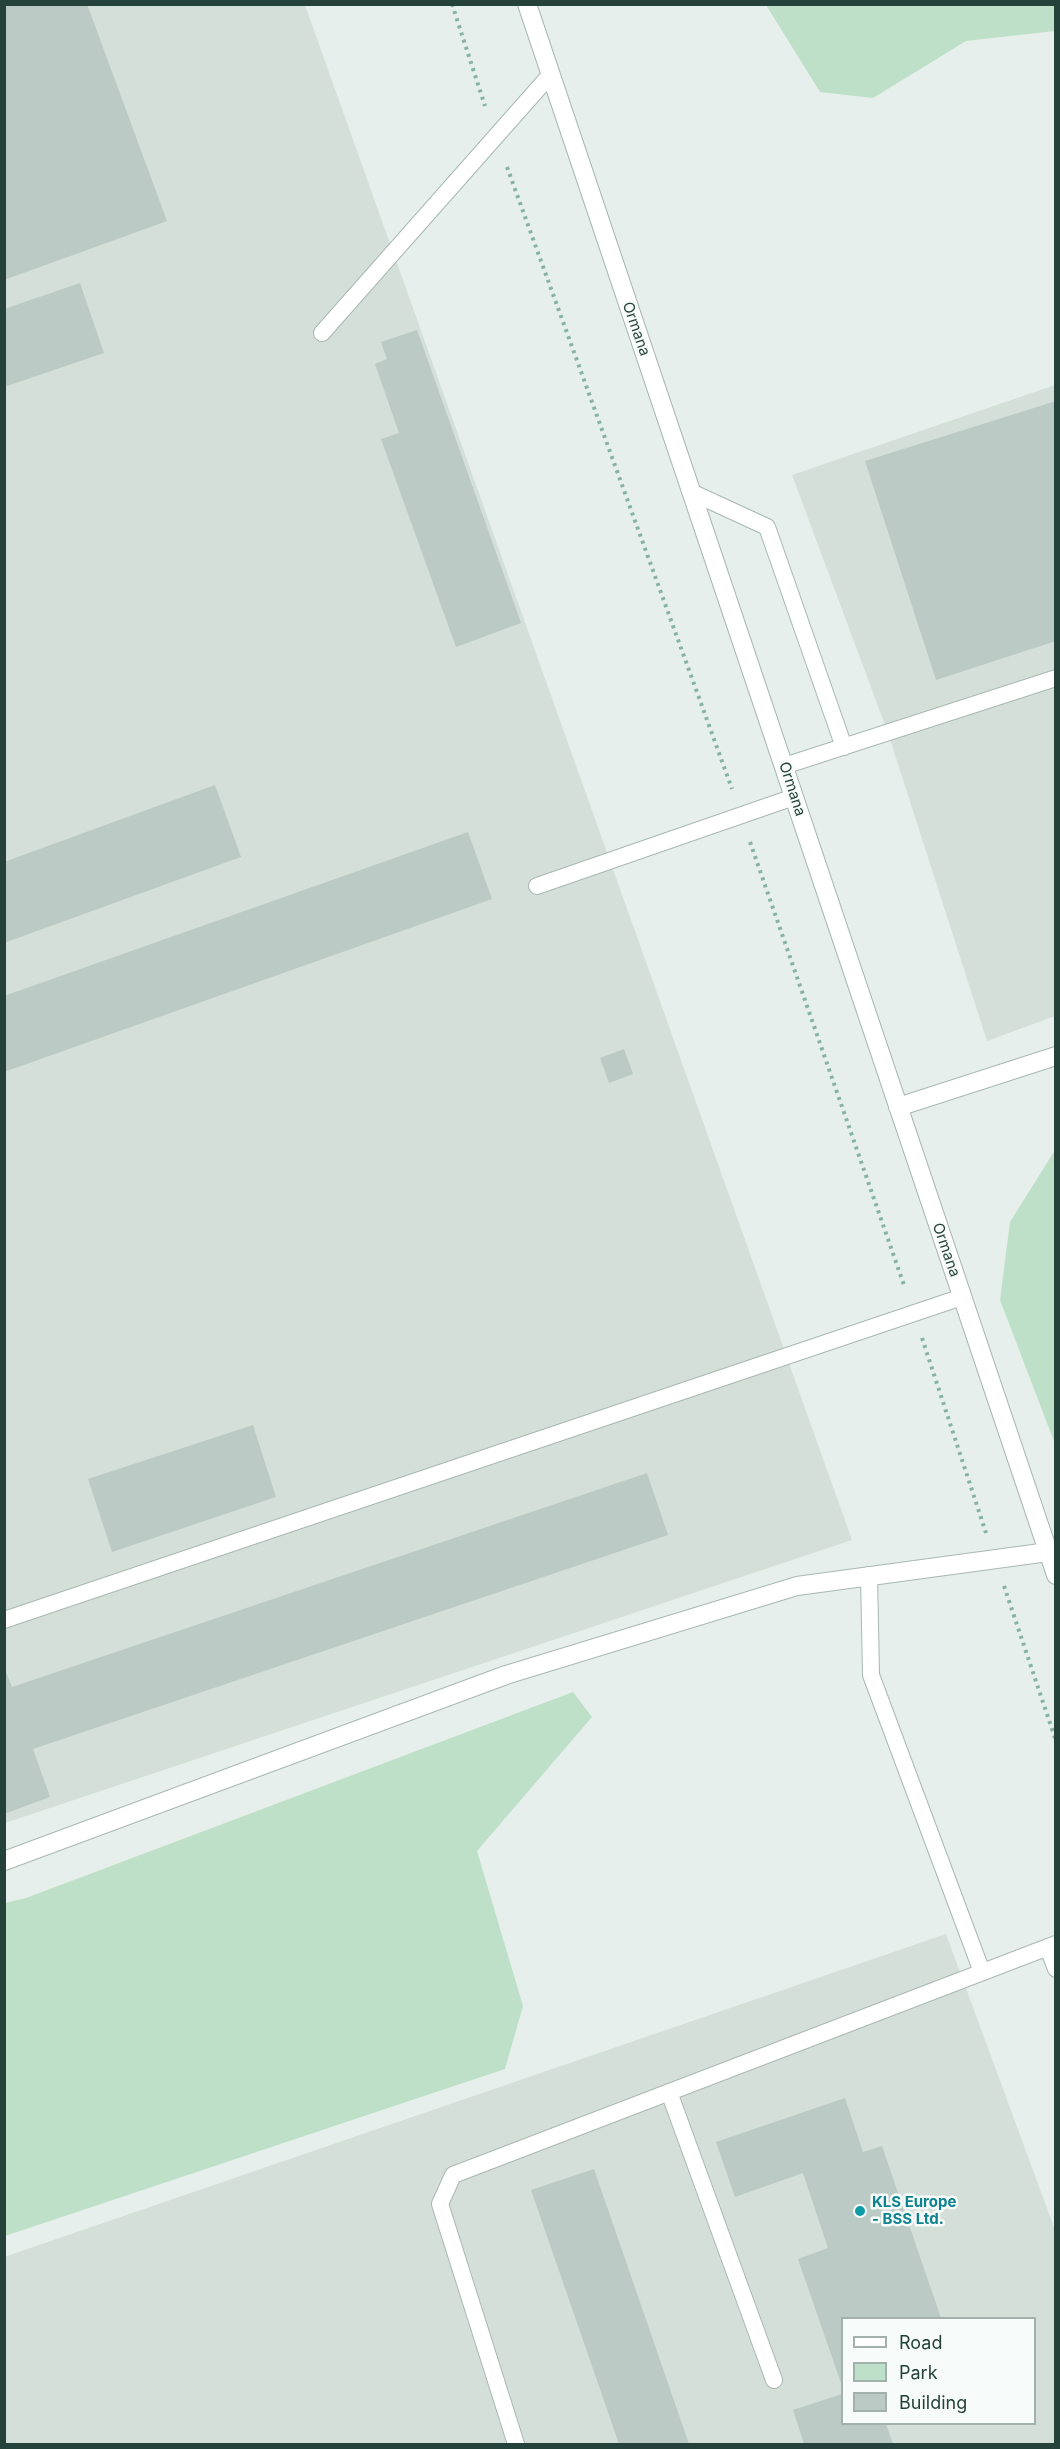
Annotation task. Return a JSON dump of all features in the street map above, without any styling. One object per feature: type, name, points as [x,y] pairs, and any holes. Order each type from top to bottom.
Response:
[{"type":"street","name":"Ormana","points":[[527,4],[1056,1575]]},
{"type":"street","points":[[898,1107],[1056,1056]]},
{"type":"street","points":[[4,1861],[506,1675],[797,1586],[1048,1552]]},
{"type":"lane","points":[[322,333],[551,74]]},
{"type":"lane","points":[[691,492],[767,527],[844,747]]},
{"type":"lane","points":[[784,766],[1056,678]]},
{"type":"lane","points":[[537,886],[794,797]]},
{"type":"lane","points":[[4,1620],[962,1297]]},
{"type":"lane","points":[[869,1575],[871,1675],[981,1972]]},
{"type":"lane","points":[[516,2445],[440,2204],[453,2175],[1052,1946],[1056,1969]]},
{"type":"lane","points":[[669,2092],[774,2380]]},
{"type":"path","points":[[452,4],[495,136],[741,815],[914,1314],[1056,1742]]},
{"type":"shaded area","points":[[4,5],[305,5],[852,1540],[5,1823]]},
{"type":"shaded area","points":[[1055,385],[1055,1016],[987,1041],[888,733],[792,475]]},
{"type":"shaded area","points":[[946,1934],[1055,2230],[1055,2444],[5,2444],[4,2257]]},
{"type":"green space","points":[[766,5],[1055,5],[1055,31],[966,41],[873,98],[820,92]]},
{"type":"green space","points":[[1055,1150],[1055,1444],[1000,1300],[1010,1222]]},
{"type":"green space","points":[[573,1692],[592,1717],[477,1851],[523,2006],[505,2069],[5,2236],[5,1903],[26,1898]]},
{"type":"building","points":[[4,4],[87,4],[167,221],[4,280]]},
{"type":"building","points":[[80,283],[104,353],[4,387],[4,309]]},
{"type":"building","points":[[417,330],[521,623],[456,647],[381,439],[399,433],[375,364],[387,359],[381,342]]},
{"type":"building","points":[[1056,401],[1056,641],[936,680],[865,461]]},
{"type":"building","points":[[215,785],[241,857],[4,943],[4,862]]},
{"type":"building","points":[[468,832],[492,899],[4,1072],[4,996]]},
{"type":"building","points":[[624,1049],[633,1074],[609,1083],[600,1058]]},
{"type":"building","points":[[253,1425],[276,1497],[112,1552],[88,1479]]},
{"type":"building","points":[[647,1473],[668,1535],[33,1749],[50,1797],[4,1814],[4,1667],[12,1687]]},
{"type":"building","points":[[845,2098],[863,2152],[882,2146],[941,2317],[841,2317],[841,2383],[798,2259],[828,2248],[803,2173],[735,2197],[716,2142]]},
{"type":"building","points":[[594,2169],[689,2444],[619,2444],[531,2190]]},
{"type":"building","points":[[841,2394],[841,2425],[886,2425],[893,2444],[804,2444],[793,2410]]},
{"type":"place","name":"KLS Europe - BSS Ltd.","points":[[860,2211]]}]
